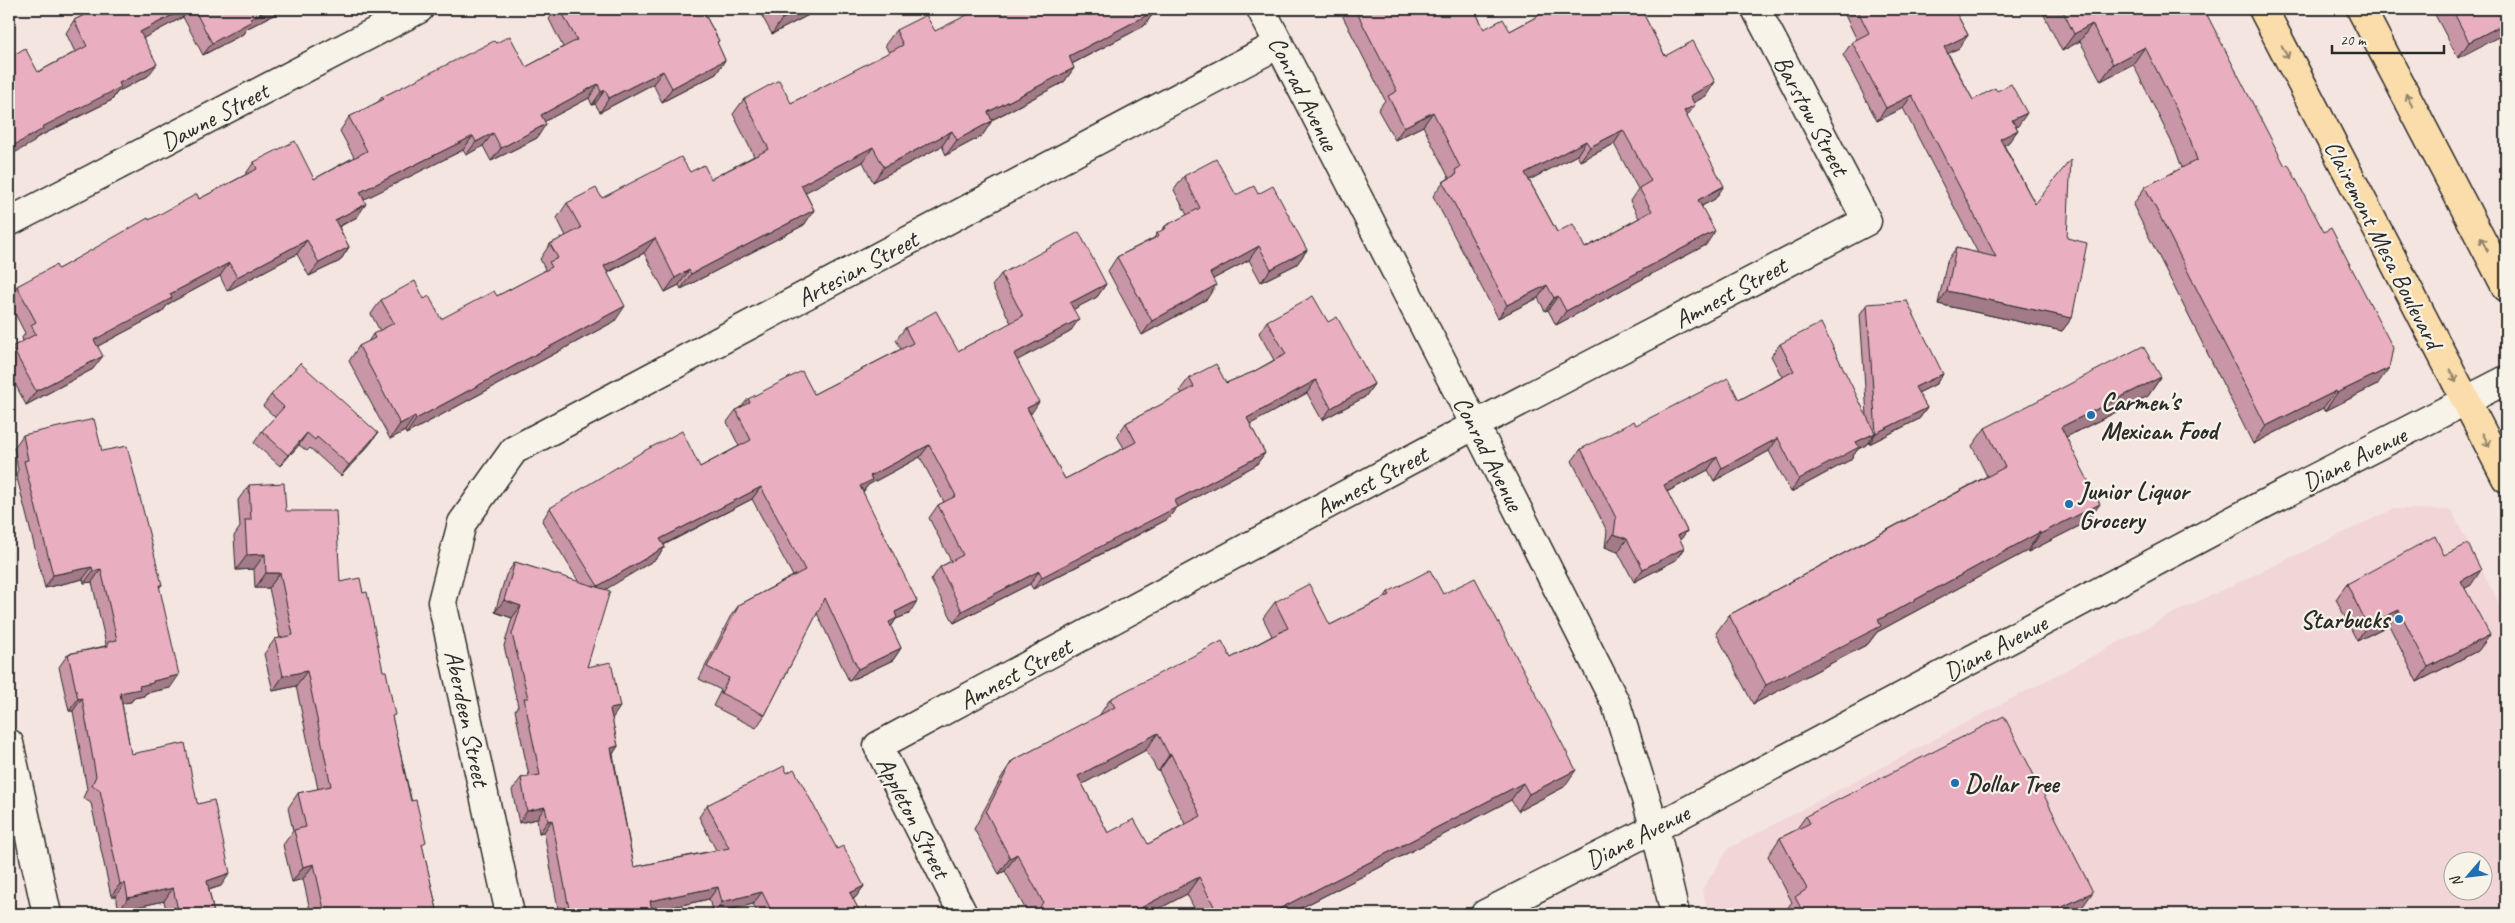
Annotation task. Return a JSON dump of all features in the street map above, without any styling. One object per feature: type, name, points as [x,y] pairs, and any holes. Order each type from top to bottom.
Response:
[{"type":"main road","name":"Clairemont Mesa Boulevard","points":[[2263,9],[2506,478]]},
{"type":"main road","points":[[2362,9],[2506,287]]},
{"type":"street","name":"Dawne Street","points":[[9,222],[419,9]]},
{"type":"street","name":"Conrad Avenue","points":[[1261,9],[1476,425],[1616,704],[1655,828],[1675,914]]},
{"type":"street","name":"Barstow Street","points":[[1756,9],[1867,221]]},
{"type":"street","name":"Artesian Street","points":[[462,523],[514,450],[1279,44]]},
{"type":"street","name":"Amnest Street","points":[[878,746],[1476,425],[1867,221]]},
{"type":"street","name":"Diane Avenue","points":[[1485,914],[1655,828],[2264,504],[2506,380]]},
{"type":"street","name":"Aberdeen Street","points":[[462,523],[442,602],[510,914]]},
{"type":"street","points":[[9,743],[47,914]]},
{"type":"street","name":"Appleton Street","points":[[878,746],[963,914]]},
{"type":"shaded area","points":[[2394,509],[2451,510],[2506,617],[2506,914],[1709,914],[1702,890],[1729,848],[2178,611]]},
{"type":"building","points":[[97,9],[184,9],[140,32],[157,64],[119,83],[121,87],[42,127],[43,129],[9,148],[9,58],[25,48],[38,72],[87,46],[74,20]]},
{"type":"building","points":[[194,9],[269,9],[250,19],[252,21],[212,43]]},
{"type":"building","points":[[560,9],[702,9],[719,41],[717,42],[725,60],[672,88],[663,71],[609,98],[605,90],[601,92],[598,84],[541,115],[546,124],[501,148],[493,133],[476,142],[473,136],[360,192],[366,204],[335,220],[349,247],[319,263],[307,240],[237,277],[229,263],[170,294],[172,298],[94,340],[103,356],[36,391],[12,347],[36,334],[31,325],[36,322],[17,286],[56,265],[58,269],[148,218],[149,220],[197,194],[199,199],[257,169],[254,162],[295,141],[314,179],[367,151],[349,117],[384,99],[382,97],[494,41],[496,43],[510,36],[526,67],[577,40]]},
{"type":"building","points":[[776,9],[802,9],[782,19]]},
{"type":"building","points":[[979,9],[1154,9],[1155,11],[1069,56],[1074,68],[988,112],[992,121],[957,140],[952,131],[884,167],[873,147],[801,185],[814,210],[691,274],[689,270],[675,278],[655,238],[604,266],[625,306],[416,419],[415,416],[400,424],[359,346],[375,338],[373,334],[394,323],[381,300],[415,281],[424,299],[429,296],[441,319],[494,291],[497,296],[552,267],[549,262],[558,258],[550,244],[581,228],[567,203],[596,188],[602,198],[681,157],[690,172],[704,165],[711,179],[769,149],[744,99],[779,80],[791,103],[903,45],[896,30],[926,15],[935,31]]},
{"type":"building","points":[[1355,9],[1474,9],[1484,29],[1503,19],[1510,31],[1551,9],[1641,9],[1665,56],[1693,41],[1715,82],[1690,96],[1695,105],[1684,111],[1724,186],[1698,200],[1715,231],[1566,311],[1558,296],[1554,298],[1547,285],[1507,305],[1443,182],[1457,174],[1455,170],[1460,167],[1433,112],[1404,127],[1388,96],[1397,91]],"holes":[[[1623,130],[1651,181],[1639,188],[1652,211],[1585,248],[1573,224],[1557,232],[1525,173],[1586,141],[1590,147]]]},
{"type":"building","points":[[1857,9],[1954,9],[1968,35],[1944,47],[1973,100],[1995,88],[1997,91],[2011,84],[2027,113],[2012,120],[2018,130],[2000,139],[2035,204],[2071,159],[2067,238],[2087,243],[2072,318],[1947,291],[1956,248],[1996,257],[1912,95],[1886,108],[1852,42],[1869,33]]},
{"type":"building","points":[[2062,9],[2204,9],[2285,166],[2288,164],[2324,232],[2331,228],[2393,348],[2389,368],[2337,393],[2336,391],[2266,426],[2145,187],[2197,160],[2188,133],[2145,47],[2113,64],[2092,24],[2074,34]]},
{"type":"building","points":[[2452,9],[2506,9],[2506,23],[2469,42]]},
{"type":"building","points":[[1216,159],[1236,195],[1254,186],[1258,194],[1273,186],[1307,250],[1271,269],[1259,246],[1210,273],[1216,285],[1152,321],[1117,257],[1159,236],[1157,233],[1166,228],[1165,226],[1200,208],[1184,176]]},
{"type":"building","points":[[1079,232],[1106,284],[1070,303],[1079,319],[1014,354],[1039,402],[1027,408],[1065,479],[1136,442],[1126,423],[1194,387],[1189,378],[1216,364],[1226,383],[1253,372],[1286,354],[1267,321],[1313,296],[1328,322],[1337,317],[1374,384],[1331,408],[1316,380],[1247,418],[1265,453],[1174,501],[1177,507],[1042,577],[1039,571],[962,611],[940,567],[963,555],[938,505],[956,496],[929,445],[870,476],[872,480],[860,486],[917,601],[895,612],[897,618],[889,622],[901,648],[858,669],[825,598],[765,715],[721,693],[729,678],[707,667],[739,605],[805,570],[761,487],[660,539],[665,547],[598,586],[550,508],[642,452],[682,431],[700,467],[751,440],[736,410],[750,402],[748,399],[802,371],[814,394],[913,343],[905,328],[936,311],[958,351],[1023,316],[1001,274]]},
{"type":"building","points":[[1907,301],[1943,374],[1915,387],[1927,408],[1876,433],[1867,304]]},
{"type":"building","points":[[1821,323],[1875,433],[1856,442],[1859,447],[1799,479],[1778,438],[1722,468],[1717,457],[1664,485],[1687,531],[1678,535],[1684,548],[1643,569],[1627,539],[1614,534],[1616,518],[1581,449],[1634,421],[1636,425],[1728,378],[1739,400],[1794,371],[1780,344]]},
{"type":"building","points":[[2143,346],[2161,377],[2061,427],[2100,504],[2040,534],[2040,532],[1878,620],[1881,626],[1766,685],[1729,615],[2005,467],[1985,428]]},
{"type":"building","points":[[300,363],[378,433],[349,465],[317,437],[315,440],[307,433],[288,455],[262,431],[284,407],[271,395]]},
{"type":"building","points":[[94,419],[102,451],[127,446],[162,585],[159,585],[179,675],[139,686],[140,689],[120,693],[131,754],[185,743],[198,804],[214,800],[230,873],[207,881],[214,914],[179,914],[173,888],[128,898],[125,883],[120,884],[100,790],[92,785],[96,776],[82,698],[78,699],[68,654],[108,646],[108,642],[117,640],[101,569],[93,571],[92,567],[53,575],[24,461],[28,460],[23,435]]},
{"type":"building","points":[[284,483],[286,511],[336,511],[340,582],[360,578],[363,593],[367,592],[383,671],[386,671],[395,715],[392,716],[411,801],[416,800],[426,842],[422,844],[438,914],[325,914],[314,864],[303,867],[294,830],[306,827],[298,793],[331,786],[307,671],[283,676],[275,639],[293,635],[280,573],[266,573],[265,554],[247,555],[245,520],[251,520],[249,485]]},
{"type":"building","name":"Starbucks","points":[[2435,536],[2444,555],[2468,544],[2481,570],[2461,581],[2490,635],[2428,667],[2399,610],[2367,625],[2347,584]]},
{"type":"building","points":[[515,562],[610,591],[587,667],[611,662],[620,707],[610,709],[618,746],[611,748],[634,867],[729,848],[707,805],[784,766],[787,773],[794,769],[837,849],[843,846],[864,886],[850,893],[861,914],[773,914],[762,892],[722,902],[718,887],[650,901],[652,909],[639,912],[640,914],[570,914],[552,820],[548,821],[545,807],[527,811],[521,778],[540,775],[524,698],[528,698],[512,634],[521,606],[504,600]]},
{"type":"building","points":[[1430,570],[1443,594],[1475,578],[1576,770],[1529,794],[1523,783],[1275,911],[1276,914],[1218,914],[1199,877],[1135,911],[1136,914],[1036,914],[1043,902],[1017,854],[1010,858],[986,812],[1012,761],[1115,707],[1110,699],[1222,641],[1231,658],[1288,628],[1275,602],[1309,584],[1330,625],[1390,595],[1388,592]],"holes":[[[1158,733],[1169,755],[1171,754],[1201,816],[1148,844],[1134,819],[1108,833],[1078,776]]]},
{"type":"building","name":"Dollar Tree","points":[[2004,716],[2093,892],[2048,914],[1804,914],[1795,897],[1807,889],[1780,838],[1810,823],[1806,816]]},
{"type":"place","name":"Carmen's Mexican Food","points":[[2091,415]]},
{"type":"place","name":"Junior Liquor Grocery","points":[[2069,504]]},
{"type":"place","name":"Starbucks","points":[[2399,619]]},
{"type":"place","name":"Dollar Tree","points":[[1955,783]]}]
